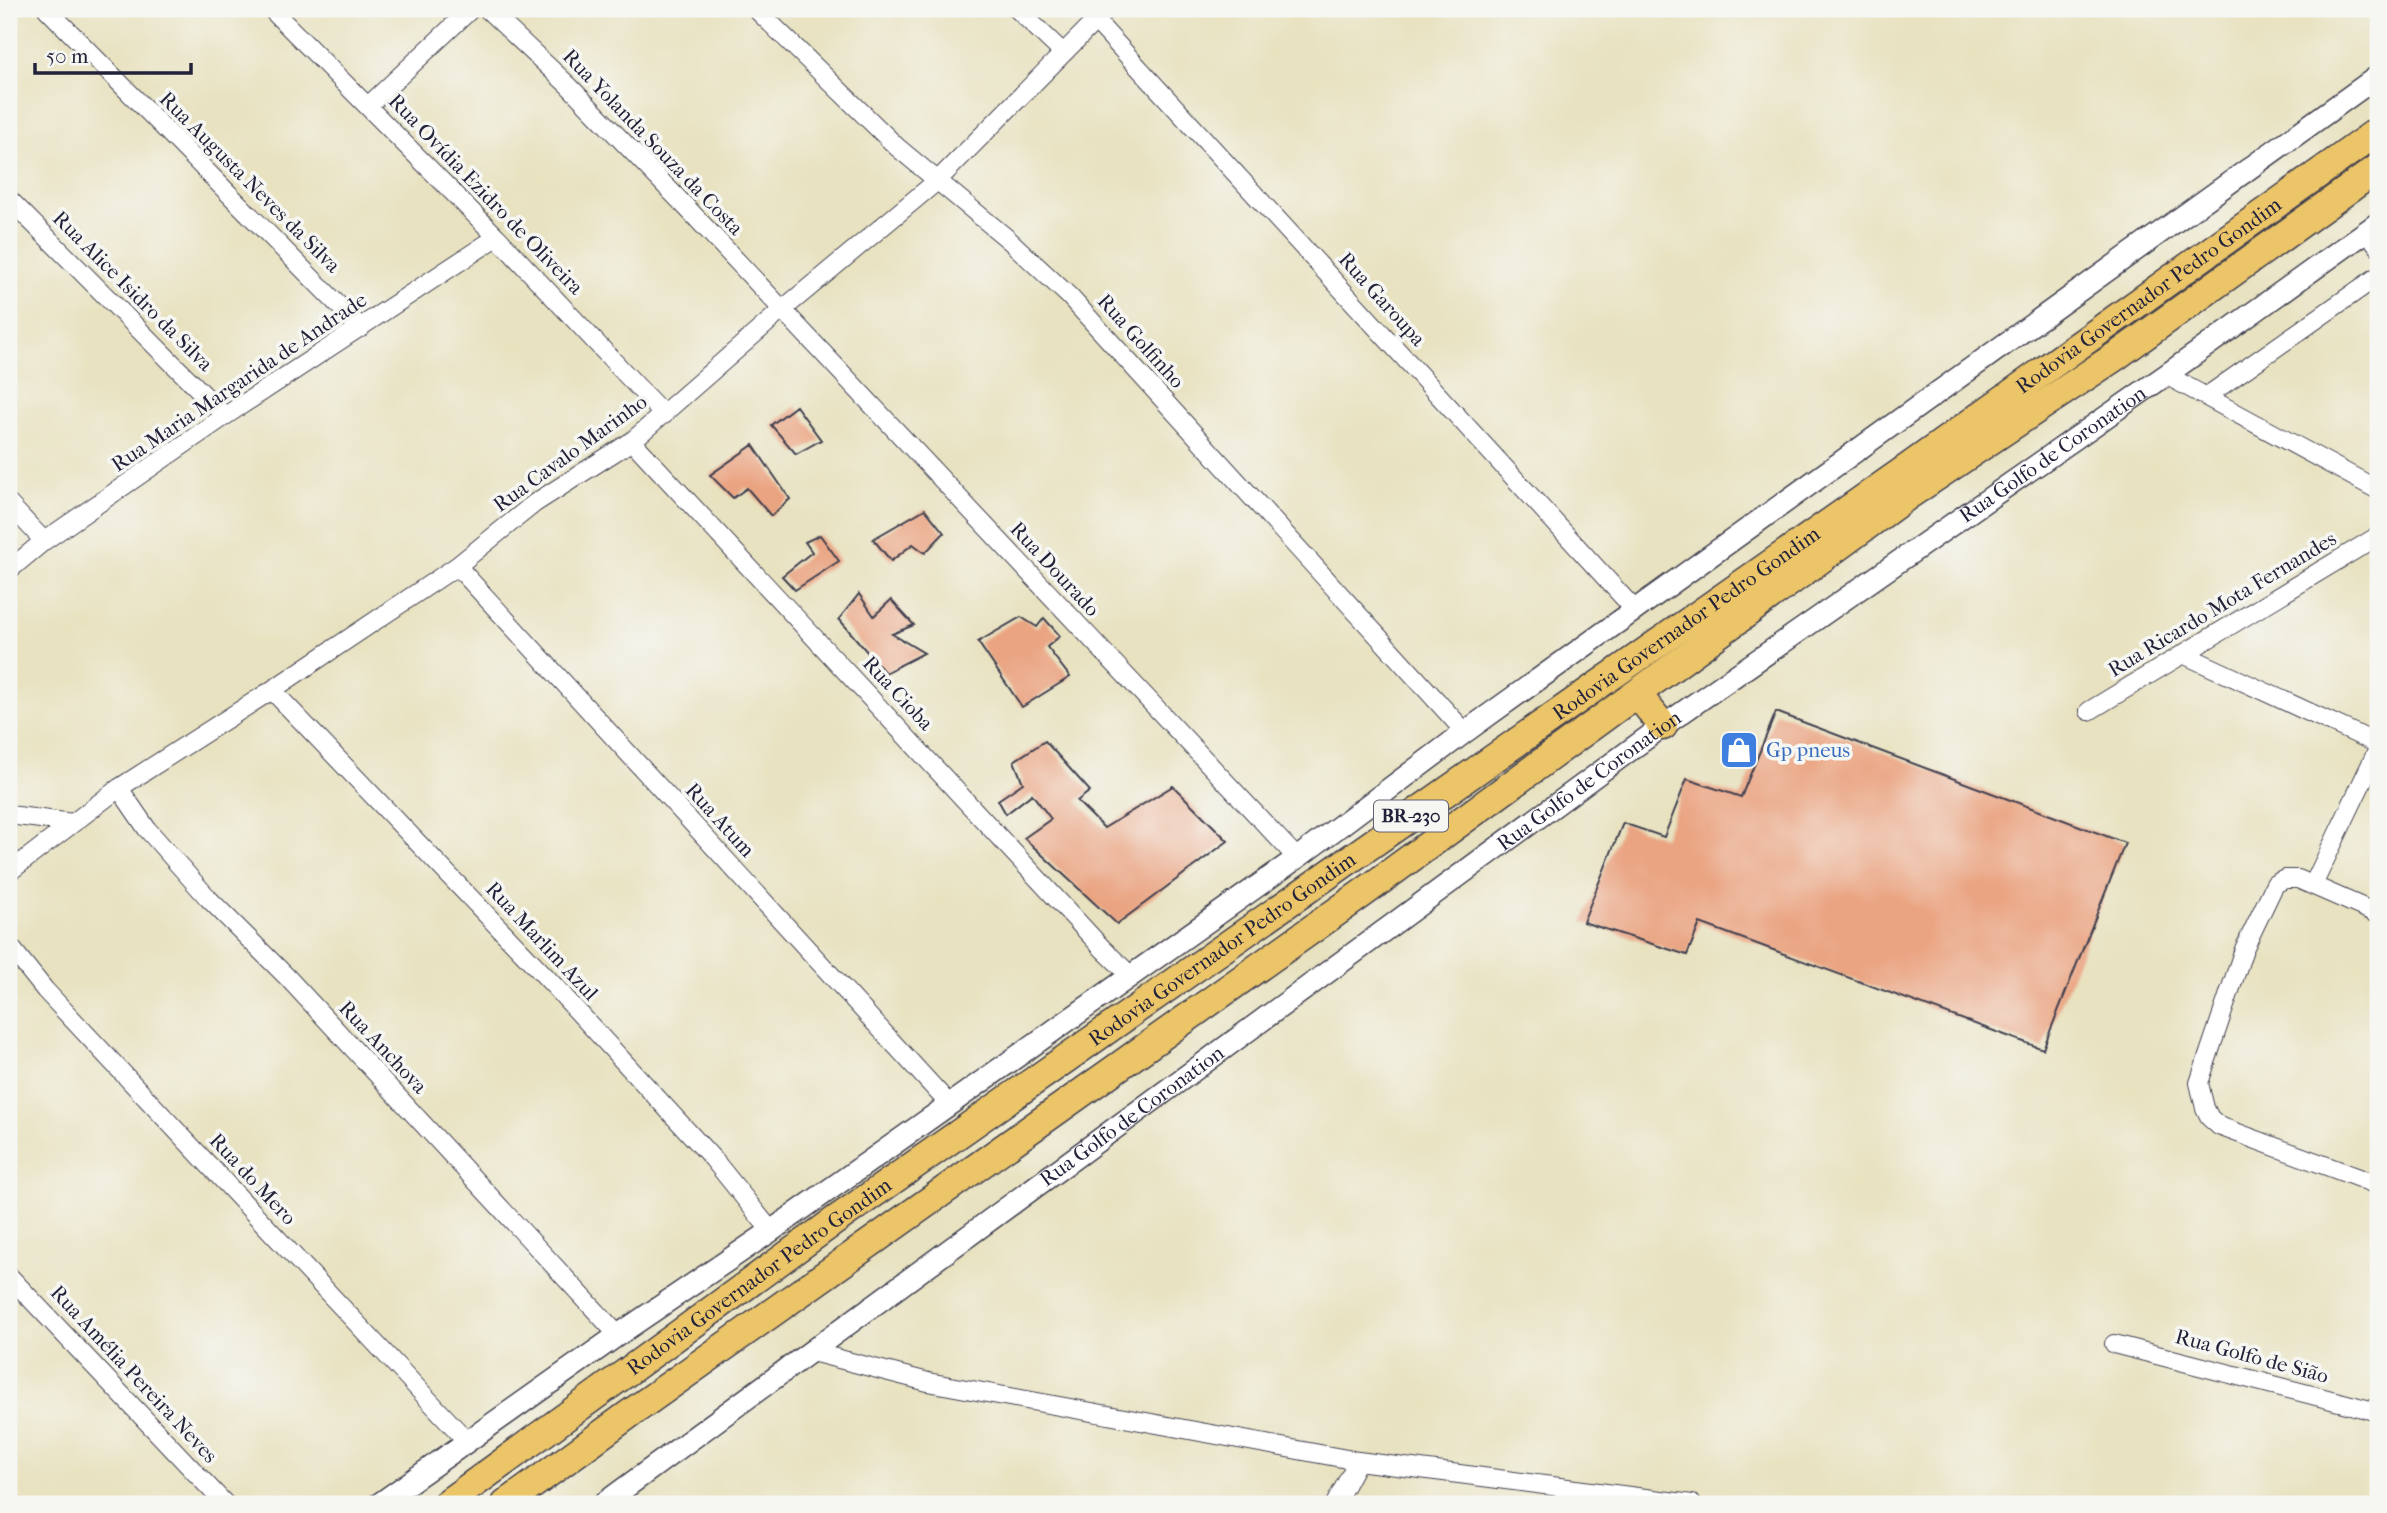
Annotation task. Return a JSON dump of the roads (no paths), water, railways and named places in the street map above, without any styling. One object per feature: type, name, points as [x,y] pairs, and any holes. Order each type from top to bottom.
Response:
[{"type":"highway","name":"Rodovia Governador Pedro Gondim","points":[[446,1504],[833,1222],[1897,475],[2378,131]]},
{"type":"highway","name":"Rodovia Governador Pedro Gondim","points":[[506,1504],[639,1406],[1363,893],[1910,494],[2119,354],[2378,167]]},
{"type":"highway","points":[[1637,694],[1663,726]]},
{"type":"street","name":"Rua Augusta Neves da Silva","points":[[47,9],[361,328]]},
{"type":"street","name":"Rua Ovídia Ezidro de Oliveira","points":[[271,9],[497,237],[664,415]]},
{"type":"street","points":[[369,105],[471,9]]},
{"type":"street","name":"Rua Yolanda Souza da Costa","points":[[487,9],[569,86],[782,310]]},
{"type":"street","name":"Rua Golfinho","points":[[756,9],[897,146],[1009,240],[1069,296],[1465,732]]},
{"type":"street","points":[[1017,9],[1063,53]]},
{"type":"street","name":"Rua Cavalo Marinho","points":[[11,866],[119,788],[457,566],[535,503],[632,441],[782,310],[937,181],[1101,14]]},
{"type":"street","name":"Rua Garoupa","points":[[1101,14],[1634,609]]},
{"type":"street","points":[[379,1504],[771,1231],[1297,858],[1634,609],[2378,76]]},
{"type":"street","name":"Rua Alice Isidro da Silva","points":[[9,199],[225,416]]},
{"type":"street","name":"Rua Golfo de Coronation","points":[[603,1504],[1663,726],[2166,375],[2375,233]]},
{"type":"street","name":"Rua Maria Margarida de Andrade","points":[[9,570],[44,541],[225,416],[497,237]]},
{"type":"street","points":[[2207,396],[2378,276]]},
{"type":"street","name":"Rua Dourado","points":[[782,310],[1297,858]]},
{"type":"street","points":[[2166,375],[2378,490]]},
{"type":"street","name":"Rua Cioba","points":[[632,441],[1130,975]]},
{"type":"street","points":[[9,504],[44,541]]},
{"type":"street","name":"Rua Ricardo Mota Fernandes","points":[[2090,711],[2378,537]]},
{"type":"street","name":"Rua Atum","points":[[457,566],[949,1104]]},
{"type":"street","points":[[2185,655],[2378,747],[2313,885]]},
{"type":"street","name":"Rua Marlim Azul","points":[[272,690],[546,977],[714,1160],[771,1231]]},
{"type":"street","name":"Rua Anchova","points":[[119,788],[147,830],[208,898],[287,977],[618,1335]]},
{"type":"street","points":[[9,815],[73,823]]},
{"type":"street","points":[[2378,914],[2298,879],[2285,879],[2275,884],[2244,949],[2199,1083],[2210,1118],[2219,1126],[2378,1185]]},
{"type":"street","name":"Rua do Mero","points":[[9,945],[46,990],[467,1441]]},
{"type":"street","name":"Rua Amélia Pereira Neves","points":[[9,1276],[225,1504]]},
{"type":"street","name":"Rua Golfo de Sião","points":[[2114,1344],[2378,1412]]},
{"type":"street","points":[[812,1352],[928,1382],[1358,1461],[1692,1504]]},
{"type":"street","points":[[1335,1504],[1358,1461]]},
{"type":"place","name":"Gp pneus","points":[[1739,750]]}]
